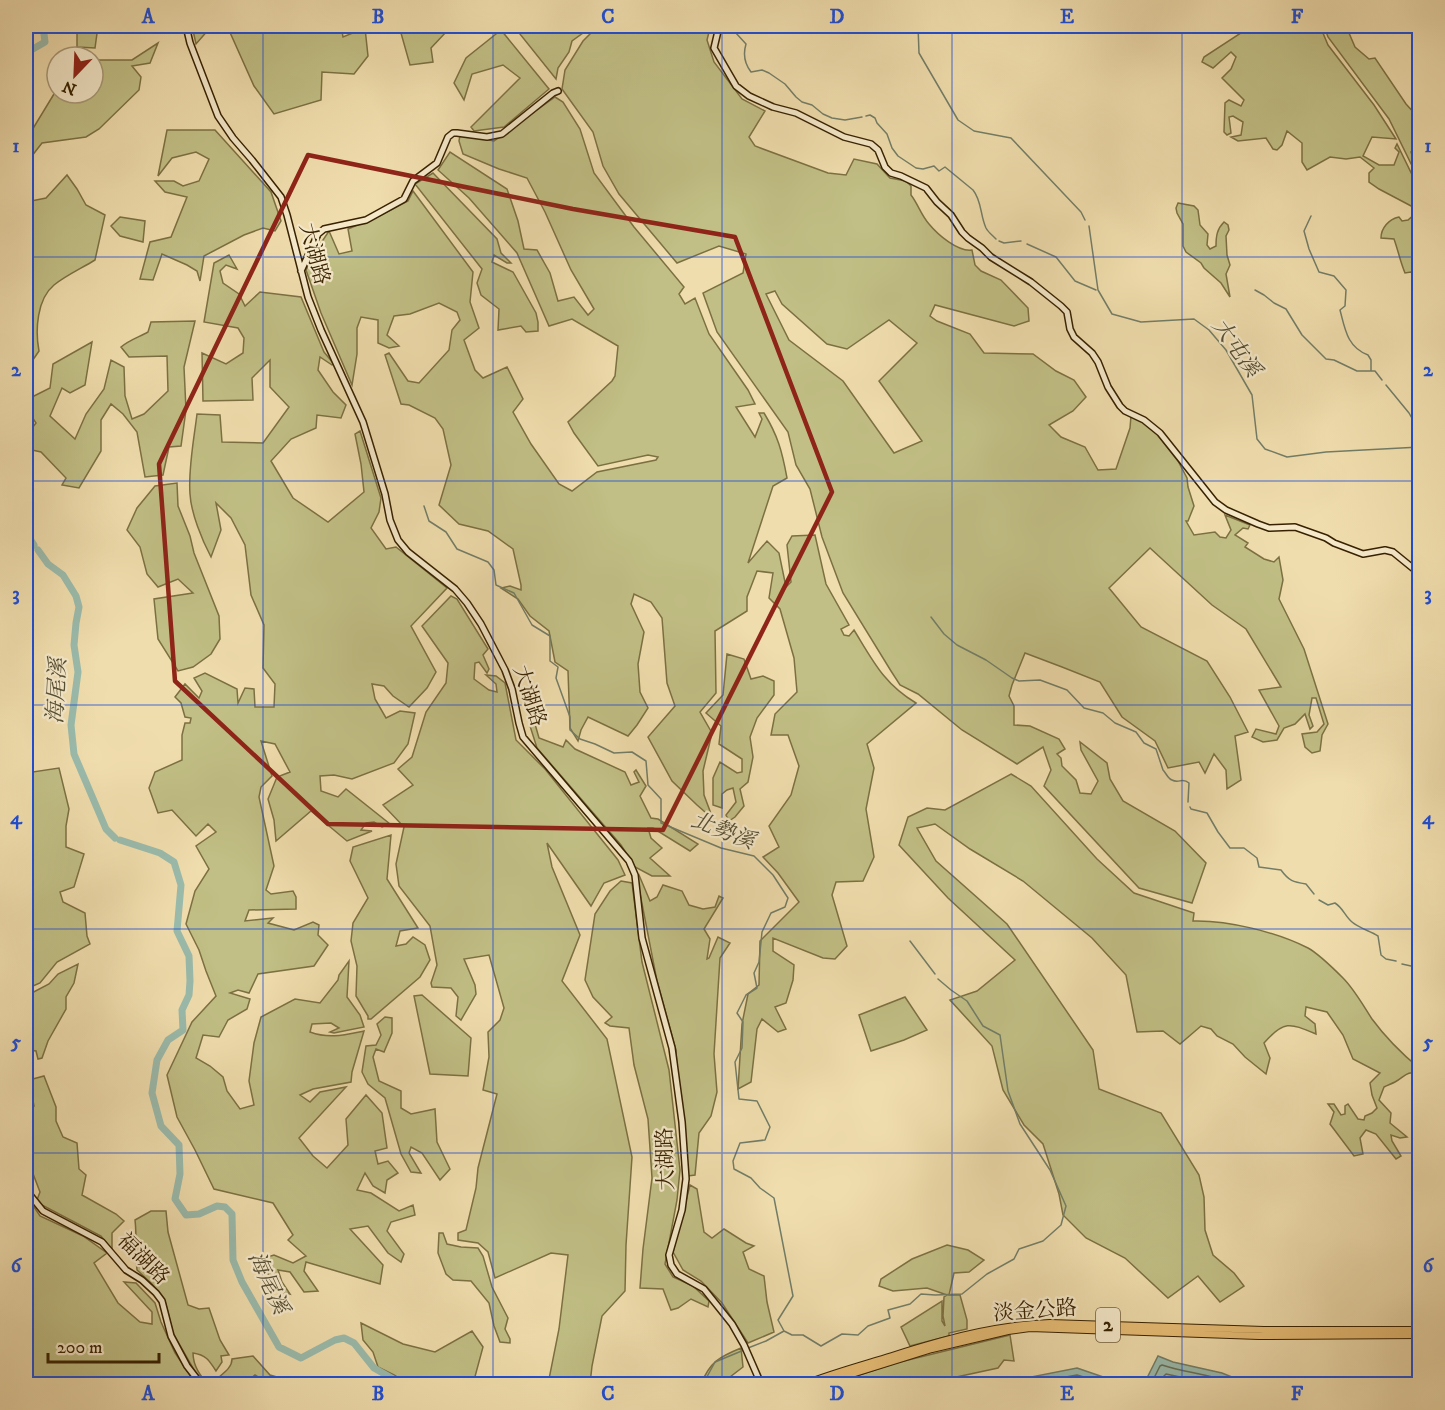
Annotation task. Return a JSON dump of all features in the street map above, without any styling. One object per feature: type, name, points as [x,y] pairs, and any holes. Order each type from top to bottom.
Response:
[{"type":"main road","name":"淡金公路","points":[[804,1384],[918,1347],[982,1331],[1031,1323],[1261,1330],[1419,1330]]},
{"type":"main road","name":"淡金公路","points":[[820,1384],[932,1349],[1030,1328],[1259,1336],[1419,1335]]},
{"type":"street","name":"大湖路","points":[[186,26],[193,52],[218,116],[281,197],[308,297],[363,422],[385,494],[390,520],[398,540],[408,552],[455,589],[467,603],[490,639],[505,670],[512,689],[523,737],[629,861],[635,875],[642,938],[672,1048],[682,1122],[686,1179],[682,1210],[669,1255],[671,1265],[677,1274],[704,1289],[732,1324],[761,1384]]},
{"type":"street","points":[[717,26],[714,48],[736,86],[749,96],[773,107],[796,113],[843,137],[871,144],[878,150],[885,167],[891,173],[926,188],[968,238],[991,257],[1031,282],[1067,312],[1074,337],[1092,353],[1098,362],[1108,387],[1120,406],[1144,420],[1160,433],[1215,502],[1226,510],[1269,528],[1295,527],[1363,554],[1385,550],[1393,552],[1419,574]]},
{"type":"street","points":[[302,271],[318,234],[324,229],[366,220],[404,199],[413,181],[437,163],[448,137],[453,133],[487,137],[502,134],[558,91]]},
{"type":"street","name":"福湖路","points":[[26,1190],[43,1212],[102,1242],[126,1270],[156,1293],[162,1301],[171,1336],[187,1366],[201,1384]]},
{"type":"highlighted area","points":[[308,155],[573,209],[735,237],[832,492],[663,830],[328,824],[175,681],[159,464]]},
{"type":"shaded area","points":[[77,26],[98,26],[95,45],[77,45]]},
{"type":"shaded area","points":[[192,26],[341,26],[343,37],[365,28],[368,56],[354,74],[322,72],[321,100],[274,114],[254,86],[228,28],[210,28],[196,44]]},
{"type":"shaded area","points":[[399,26],[454,26],[431,48],[433,62],[410,65]]},
{"type":"shaded area","points":[[511,26],[581,26],[583,33],[572,41],[569,52],[558,68],[556,79],[516,29]]},
{"type":"shaded area","points":[[620,26],[698,26],[709,32],[707,40],[714,62],[742,99],[765,111],[749,137],[755,146],[828,173],[846,175],[854,159],[877,164],[890,178],[906,181],[911,186],[911,195],[929,224],[955,246],[972,250],[975,265],[981,271],[1001,280],[1028,308],[1029,321],[1014,326],[935,305],[930,316],[970,334],[984,353],[1033,354],[1056,371],[1074,380],[1086,397],[1073,411],[1049,425],[1061,437],[1085,447],[1098,470],[1116,469],[1130,428],[1131,416],[1143,422],[1154,430],[1178,461],[1187,478],[1194,506],[1186,521],[1194,535],[1215,532],[1220,537],[1226,538],[1231,530],[1225,515],[1250,525],[1248,529],[1243,528],[1235,535],[1248,543],[1245,547],[1264,559],[1274,562],[1279,557],[1283,580],[1279,599],[1304,649],[1328,724],[1322,735],[1320,751],[1312,753],[1305,747],[1302,734],[1317,732],[1324,724],[1316,698],[1312,698],[1309,715],[1313,726],[1310,729],[1305,714],[1295,724],[1284,728],[1277,740],[1263,742],[1252,737],[1256,729],[1276,734],[1279,726],[1259,690],[1281,687],[1246,629],[1212,605],[1150,548],[1109,588],[1141,627],[1207,661],[1230,697],[1248,732],[1235,736],[1241,780],[1227,789],[1226,770],[1214,754],[1205,773],[1199,762],[1168,768],[1155,741],[1122,717],[1100,682],[1025,653],[1009,696],[1014,706],[1014,725],[1030,726],[1059,739],[1065,749],[1057,754],[1061,758],[1062,766],[1076,780],[1080,793],[1091,794],[1098,781],[1081,750],[1080,742],[1107,763],[1110,779],[1123,801],[1175,831],[1206,863],[1192,903],[1139,888],[1044,786],[1051,770],[1043,747],[1017,764],[962,730],[918,694],[900,685],[843,593],[822,537],[810,489],[796,465],[788,432],[717,332],[703,293],[743,273],[746,254],[719,246],[677,263],[619,194],[603,166],[593,132],[562,89],[565,70],[583,41],[595,29],[625,32]],"holes":[[[775,291],[782,304],[827,344],[847,349],[889,320],[917,343],[879,381],[922,441],[894,453],[843,381],[789,340],[766,294]]]},
{"type":"shaded area","points":[[1247,26],[1320,26],[1328,45],[1374,105],[1396,139],[1372,137],[1363,156],[1379,165],[1394,165],[1399,152],[1395,148],[1397,144],[1419,189],[1419,206],[1413,207],[1369,182],[1369,173],[1374,168],[1360,157],[1346,159],[1330,157],[1307,170],[1302,162],[1302,143],[1287,131],[1282,145],[1277,150],[1273,149],[1266,138],[1238,141],[1231,137],[1241,135],[1243,122],[1233,116],[1229,117],[1231,133],[1227,135],[1224,132],[1225,103],[1229,100],[1241,106],[1244,100],[1222,78],[1231,69],[1236,57],[1231,52],[1213,68],[1202,62],[1204,57],[1244,31]]},
{"type":"shaded area","points":[[1324,26],[1346,26],[1355,47],[1369,59],[1375,58],[1406,104],[1417,116],[1416,131],[1419,148],[1411,152],[1412,155],[1419,155],[1419,180],[1389,119],[1328,37]]},
{"type":"shaded area","points":[[501,30],[549,89],[504,127],[474,131],[471,127],[520,78],[503,65],[472,74],[464,100],[454,83],[466,58]]},
{"type":"shaded area","points":[[158,43],[150,63],[132,66],[141,77],[139,90],[99,129],[86,137],[42,143],[28,161],[26,160],[26,140],[47,105],[105,105],[105,60],[132,60]]},
{"type":"shaded area","points":[[555,97],[563,102],[580,129],[594,173],[634,227],[684,287],[679,294],[685,304],[695,298],[709,334],[748,390],[755,404],[736,407],[755,437],[762,419],[759,413],[764,413],[776,437],[787,478],[773,486],[748,563],[767,541],[779,553],[786,587],[791,582],[787,545],[792,536],[815,535],[826,584],[849,625],[841,629],[844,635],[849,636],[854,630],[887,680],[916,703],[867,744],[874,768],[866,809],[874,857],[863,881],[836,882],[832,895],[847,946],[835,959],[823,958],[773,938],[773,951],[794,965],[793,980],[786,1003],[775,1007],[786,1029],[778,1032],[762,1019],[757,1029],[751,1082],[738,1089],[742,1024],[748,994],[759,985],[760,941],[799,902],[763,857],[779,847],[769,826],[791,795],[799,766],[788,735],[771,735],[775,714],[797,692],[794,658],[780,609],[769,598],[773,573],[757,571],[747,597],[747,611],[715,631],[716,693],[700,712],[712,733],[703,771],[704,795],[713,819],[672,781],[648,737],[675,706],[667,683],[662,618],[651,602],[634,594],[631,604],[644,632],[638,664],[640,692],[648,708],[628,736],[588,717],[578,741],[570,728],[568,671],[555,662],[549,631],[530,616],[518,599],[501,588],[510,586],[521,590],[513,549],[488,531],[459,524],[439,505],[451,465],[443,429],[435,418],[409,405],[401,404],[385,355],[389,353],[408,381],[419,383],[449,350],[452,330],[460,320],[457,312],[439,303],[410,314],[394,316],[387,335],[399,346],[389,348],[378,343],[378,320],[361,317],[357,328],[357,354],[352,385],[321,313],[306,270],[329,231],[339,254],[352,251],[348,229],[408,201],[413,191],[473,272],[470,302],[479,328],[464,340],[475,370],[483,378],[507,367],[523,399],[513,412],[531,444],[559,484],[572,491],[597,472],[656,460],[658,457],[648,455],[598,466],[568,422],[612,381],[615,376],[618,346],[572,319],[549,326],[517,253],[469,198],[438,170],[450,152],[507,189],[518,221],[524,249],[537,250],[550,273],[558,301],[574,297],[588,315],[594,309],[571,270],[527,178],[463,154],[459,141],[460,135],[494,141]]},
{"type":"shaded area","points":[[167,130],[215,130],[271,192],[281,221],[275,231],[263,228],[244,235],[204,256],[200,281],[197,271],[162,254],[153,280],[140,279],[150,242],[171,237],[187,197],[165,192],[155,181],[174,181],[183,186],[199,181],[209,159],[196,152],[172,158],[158,176]]},
{"type":"shaded area","points":[[433,173],[497,239],[501,253],[511,263],[494,255],[492,262],[513,272],[536,313],[538,331],[526,332],[521,326],[498,330],[499,309],[481,295],[477,283],[482,269],[415,184]]},
{"type":"shaded area","points":[[67,175],[86,205],[105,215],[95,260],[58,282],[44,298],[37,334],[39,351],[26,370],[26,262],[29,254],[26,252],[26,202],[46,198]]},
{"type":"shaded area","points":[[1178,203],[1194,206],[1198,210],[1200,225],[1208,234],[1207,245],[1210,249],[1216,246],[1217,233],[1224,222],[1228,225],[1229,230],[1226,236],[1230,265],[1226,274],[1230,297],[1221,283],[1186,252],[1183,246],[1183,224],[1176,208]]},
{"type":"shaded area","points":[[1416,213],[1419,216],[1417,229],[1419,231],[1419,276],[1411,272],[1405,273],[1394,239],[1381,238],[1384,227],[1389,222],[1399,217],[1402,221],[1408,220]]},
{"type":"shaded area","points":[[120,217],[145,221],[143,242],[120,236],[111,226]]},
{"type":"shaded area","points":[[229,255],[237,269],[226,265],[220,271],[223,283],[239,294],[245,306],[260,292],[301,297],[324,352],[334,364],[320,357],[318,370],[333,392],[346,405],[341,418],[317,415],[316,428],[291,439],[271,461],[293,498],[328,522],[364,492],[355,434],[360,431],[381,498],[379,512],[371,528],[386,549],[396,547],[447,588],[411,626],[436,672],[427,688],[409,707],[393,696],[384,686],[372,684],[375,699],[386,718],[400,711],[415,713],[408,744],[394,763],[352,779],[334,775],[320,776],[321,791],[338,797],[346,789],[390,824],[382,827],[374,822],[366,823],[361,830],[372,831],[347,841],[311,811],[276,841],[274,820],[268,799],[277,777],[290,772],[275,744],[261,741],[272,776],[261,787],[259,797],[274,866],[266,890],[271,894],[293,891],[296,897],[296,909],[249,910],[245,921],[273,918],[268,923],[294,930],[313,922],[319,925],[318,935],[328,945],[314,966],[258,974],[249,993],[238,990],[230,993],[250,999],[247,1009],[228,1020],[219,1037],[203,1035],[196,1058],[223,1077],[227,1091],[240,1109],[254,1105],[249,1081],[254,1043],[261,1017],[295,999],[320,1003],[349,961],[347,997],[360,1015],[364,1027],[334,1033],[330,1032],[339,1028],[331,1023],[312,1024],[310,1032],[330,1036],[364,1031],[351,1082],[313,1089],[300,1095],[310,1102],[320,1092],[346,1087],[299,1138],[313,1156],[327,1168],[348,1145],[346,1119],[366,1095],[382,1113],[387,1148],[375,1151],[378,1164],[388,1161],[398,1173],[387,1180],[385,1193],[373,1186],[365,1173],[357,1190],[371,1193],[399,1211],[413,1205],[415,1215],[391,1222],[387,1231],[404,1254],[401,1262],[388,1253],[368,1226],[350,1229],[383,1265],[380,1284],[306,1262],[304,1271],[318,1291],[304,1292],[290,1272],[278,1270],[290,1294],[274,1290],[266,1284],[268,1271],[261,1259],[274,1255],[293,1263],[306,1256],[288,1240],[293,1235],[273,1203],[214,1189],[177,1117],[167,1075],[192,1022],[216,996],[199,950],[186,924],[195,891],[209,869],[196,846],[216,832],[208,824],[196,836],[172,810],[158,813],[149,788],[155,772],[182,760],[182,735],[185,723],[190,723],[191,718],[185,717],[181,703],[175,697],[185,684],[199,698],[202,691],[194,678],[205,673],[237,689],[238,703],[245,688],[254,689],[255,707],[274,707],[275,684],[263,668],[264,625],[251,595],[245,545],[231,518],[216,503],[221,530],[211,557],[192,509],[190,494],[197,414],[220,415],[222,442],[263,443],[289,407],[270,387],[270,360],[252,378],[253,400],[203,401],[202,353],[226,364],[243,353],[244,338],[238,328],[204,322],[214,263]]},
{"type":"shaded area","points":[[195,321],[184,367],[186,410],[181,446],[169,447],[163,475],[145,477],[137,432],[123,414],[111,404],[101,420],[101,451],[79,488],[62,485],[66,478],[41,452],[27,449],[26,436],[36,423],[26,408],[26,400],[50,388],[53,364],[92,342],[85,385],[70,393],[62,388],[50,416],[75,439],[86,414],[104,389],[111,360],[124,367],[125,396],[132,419],[144,414],[168,391],[167,356],[129,357],[121,347],[148,332],[151,322]]},
{"type":"shaded area","points":[[177,483],[178,506],[219,616],[220,639],[211,654],[193,667],[178,671],[158,639],[154,599],[193,593],[178,579],[158,587],[147,574],[140,547],[127,530],[137,508],[155,486]]},
{"type":"shaded area","points":[[451,596],[457,599],[488,649],[483,655],[489,669],[487,673],[479,662],[475,663],[474,679],[489,690],[497,692],[496,684],[486,675],[496,676],[505,683],[516,740],[545,769],[618,860],[625,875],[604,883],[591,906],[547,843],[552,867],[580,935],[562,981],[607,1039],[632,1157],[625,1291],[602,1316],[590,1384],[552,1384],[549,1379],[559,1329],[568,1255],[551,1253],[495,1278],[488,1252],[478,1243],[458,1240],[458,1233],[466,1230],[476,1188],[478,1168],[497,1094],[483,1090],[489,1057],[488,1032],[500,1020],[504,1008],[489,955],[464,959],[475,985],[476,994],[461,1020],[456,1016],[458,997],[451,988],[432,987],[431,983],[437,965],[430,926],[399,886],[396,864],[404,827],[383,805],[413,785],[398,769],[412,757],[426,712],[446,683],[448,663],[422,626]]},
{"type":"shaded area","points":[[727,654],[744,659],[751,679],[763,676],[774,681],[774,695],[757,718],[750,737],[753,757],[748,782],[740,789],[744,806],[729,821],[726,815],[736,802],[733,788],[722,794],[722,808],[713,805],[713,778],[720,762],[737,773],[742,772],[742,759],[719,744],[721,726],[706,713],[723,695]]},
{"type":"shaded area","points":[[535,724],[539,738],[563,747],[566,740],[575,749],[625,772],[631,785],[639,782],[634,772],[636,770],[646,786],[640,796],[651,818],[658,819],[698,844],[690,851],[653,828],[648,828],[651,838],[662,848],[650,858],[670,876],[652,876],[635,867],[621,845],[537,748],[530,726]]},
{"type":"shaded area","points":[[26,755],[33,772],[59,768],[69,809],[66,847],[84,854],[74,887],[60,892],[63,902],[85,913],[90,944],[57,962],[40,983],[26,989],[27,833]]},
{"type":"shaded area","points":[[1011,774],[1031,786],[1097,859],[1134,893],[1194,913],[1193,921],[1252,928],[1312,950],[1347,982],[1383,1033],[1419,1068],[1419,1074],[1408,1073],[1384,1087],[1379,1100],[1391,1113],[1390,1123],[1407,1137],[1400,1138],[1391,1135],[1401,1156],[1396,1159],[1376,1134],[1366,1130],[1360,1138],[1363,1154],[1354,1156],[1330,1124],[1334,1112],[1328,1104],[1334,1104],[1341,1115],[1345,1114],[1345,1106],[1348,1104],[1358,1119],[1364,1120],[1365,1116],[1377,1108],[1370,1083],[1380,1073],[1353,1059],[1343,1035],[1327,1012],[1306,1007],[1305,1016],[1315,1024],[1316,1034],[1293,1026],[1282,1027],[1264,1043],[1270,1058],[1266,1074],[1233,1044],[1217,1036],[1211,1029],[1201,1026],[1180,1044],[1163,1031],[1137,1032],[1126,975],[1092,938],[1023,881],[970,849],[935,824],[917,828],[936,861],[1007,924],[1093,1050],[1099,1089],[1161,1113],[1199,1175],[1204,1197],[1205,1230],[1213,1255],[1234,1273],[1244,1286],[1220,1302],[1198,1276],[1168,1298],[1125,1258],[1086,1238],[1063,1215],[1059,1194],[1043,1144],[1024,1125],[1003,1090],[992,1046],[950,1000],[977,991],[1015,960],[948,898],[899,845],[908,817],[927,808],[945,810]]},
{"type":"shaded area","points":[[391,835],[387,879],[418,928],[400,931],[396,946],[406,944],[413,937],[425,945],[430,960],[420,977],[371,1019],[368,1019],[356,996],[357,966],[351,941],[353,923],[368,898],[350,861],[353,847]]},
{"type":"shaded area","points":[[639,875],[650,901],[657,897],[663,885],[682,891],[689,905],[703,909],[715,907],[719,896],[723,898],[704,929],[710,939],[707,959],[718,937],[730,943],[720,958],[714,1054],[717,1092],[711,1116],[699,1133],[695,1175],[688,1176],[676,1050],[657,981],[637,878]]},
{"type":"shaded area","points":[[621,881],[632,883],[642,962],[669,1070],[680,1170],[665,1264],[673,1277],[693,1286],[709,1301],[708,1307],[691,1299],[671,1310],[663,1289],[640,1288],[652,1178],[648,1119],[634,1065],[629,1028],[610,1026],[605,1023],[612,1017],[593,997],[585,980],[595,914],[610,891]]},
{"type":"shaded area","points":[[78,964],[74,983],[66,997],[66,1009],[48,1041],[42,1058],[38,1059],[36,1051],[30,1050],[26,1061],[26,996],[49,984],[58,974]]},
{"type":"shaded area","points":[[422,995],[471,1038],[468,1076],[430,1074],[414,996]]},
{"type":"shaded area","points":[[905,997],[927,1030],[871,1051],[859,1015]]},
{"type":"shaded area","points":[[385,1017],[392,1018],[392,1033],[384,1052],[376,1049],[373,1057],[379,1081],[401,1091],[401,1108],[411,1114],[435,1109],[437,1142],[450,1169],[440,1180],[422,1153],[411,1147],[409,1153],[421,1173],[411,1172],[401,1154],[385,1098],[368,1084],[362,1072],[366,1046],[376,1045],[381,1035],[377,1024]]},
{"type":"shaded area","points":[[44,1076],[56,1107],[56,1121],[63,1137],[77,1143],[79,1169],[86,1175],[82,1195],[124,1221],[112,1233],[112,1250],[101,1236],[40,1204],[37,1200],[40,1192],[30,1166],[26,1165],[26,1108],[31,1110],[34,1106],[29,1080]]},
{"type":"shaded area","points":[[690,1185],[697,1189],[704,1232],[712,1238],[724,1229],[754,1246],[743,1252],[749,1269],[764,1276],[774,1332],[748,1343],[722,1303],[701,1281],[683,1270],[673,1252]]},
{"type":"shaded area","points":[[26,1195],[40,1216],[83,1236],[107,1253],[94,1263],[118,1303],[140,1322],[152,1324],[152,1312],[124,1282],[136,1283],[155,1303],[175,1353],[196,1384],[26,1384]]},
{"type":"shaded area","points":[[151,1211],[166,1211],[168,1232],[188,1305],[199,1309],[209,1308],[220,1340],[229,1355],[221,1356],[222,1362],[216,1371],[207,1359],[193,1353],[198,1370],[209,1384],[201,1382],[173,1333],[165,1301],[137,1270],[135,1220]]},
{"type":"shaded area","points":[[439,1233],[443,1233],[447,1244],[478,1248],[483,1256],[492,1287],[508,1318],[505,1329],[510,1343],[500,1342],[489,1303],[471,1281],[453,1280],[446,1274],[438,1253]]},
{"type":"shaded area","points":[[947,1245],[968,1250],[984,1260],[969,1272],[954,1273],[949,1295],[960,1295],[967,1320],[967,1329],[910,1346],[901,1327],[942,1301],[942,1321],[945,1326],[944,1297],[947,1295],[927,1288],[893,1291],[879,1286],[881,1279],[912,1259]]},
{"type":"shaded area","points":[[361,1323],[403,1344],[435,1352],[472,1331],[483,1347],[473,1384],[408,1384],[378,1367],[373,1352],[363,1340]]},
{"type":"shaded area","points":[[1010,1335],[1014,1361],[1004,1360],[998,1368],[924,1384],[858,1384],[856,1376],[896,1363]]},
{"type":"shaded area","points":[[741,1348],[743,1367],[725,1384],[701,1384],[716,1361]]},
{"type":"shaded area","points":[[253,1356],[270,1375],[298,1384],[269,1384],[255,1375],[247,1382],[250,1384],[221,1384],[219,1377],[229,1367],[232,1359]]},
{"type":"water","points":[[1158,1356],[1173,1362],[1222,1373],[1249,1384],[1144,1384]]},
{"type":"water","points":[[1077,1368],[1117,1384],[995,1384]]},
{"type":"waterway","name":"海尾溪","points":[[26,53],[45,42],[43,26]]},
{"type":"waterway","points":[[732,26],[746,44],[745,58],[751,72],[762,70],[769,73],[785,84],[802,102],[812,105],[832,118],[845,120],[862,117]]},
{"type":"waterway","name":"大屯溪","points":[[918,26],[919,53],[958,120],[974,131],[1011,138],[1081,212],[1085,220]]},
{"type":"waterway","points":[[866,116],[870,115],[875,118],[887,134],[898,156],[916,168],[934,166],[939,171],[945,167],[973,190],[978,199],[986,228],[996,239]]},
{"type":"waterway","points":[[1311,216],[1304,231],[1309,249],[1319,272],[1334,276],[1346,290],[1345,306],[1340,310],[1346,330],[1355,347],[1368,355],[1371,360],[1371,370]]},
{"type":"waterway","name":"大屯溪","points":[[1089,226],[1098,290],[1112,314],[1141,322],[1194,319],[1209,330],[1226,350],[1252,395],[1257,439],[1265,449],[1287,457],[1326,452],[1420,447]]},
{"type":"waterway","points":[[999,241],[1004,243],[1021,241]]},
{"type":"waterway","points":[[1027,244],[1056,257],[1075,281],[1096,290]]},
{"type":"waterway","points":[[1255,290],[1286,309],[1302,335],[1326,359],[1334,360],[1357,371],[1375,371],[1382,380]]},
{"type":"waterway","points":[[1386,385],[1420,428]]},
{"type":"waterway","name":"北勢溪","points":[[424,506],[429,521],[446,532],[457,549],[488,562],[494,570],[496,585],[514,593],[532,625],[550,636],[550,661],[558,667],[556,678],[570,717],[570,730],[580,739],[614,753],[632,752],[646,761],[648,785],[661,799],[661,823],[721,848],[754,856],[773,875],[788,898],[785,907],[771,913],[762,932],[759,962],[754,973],[757,988],[746,995],[737,1013],[743,1022],[742,1048],[735,1062],[739,1099],[757,1101],[770,1127],[765,1140],[740,1143],[733,1161],[734,1169],[751,1178],[774,1198],[793,1296],[778,1320],[784,1331],[748,1348]]},
{"type":"waterway","name":"海尾溪","points":[[26,533],[34,545]]},
{"type":"waterway","name":"海尾溪","points":[[38,550],[48,564],[63,575],[76,596],[79,607],[74,645],[78,672],[71,725],[74,754],[106,829],[115,838]]},
{"type":"waterway","points":[[931,617],[944,634],[957,645],[986,660],[1012,678],[1019,681],[1040,680],[1067,690],[1084,708],[1103,713],[1115,723],[1136,732],[1144,743],[1156,749],[1163,770],[1169,778],[1189,783],[1188,802]]},
{"type":"waterway","points":[[1190,807],[1207,813],[1230,848],[1244,848],[1257,858],[1259,867],[1281,870],[1286,877],[1306,884],[1314,894]]},
{"type":"waterway","name":"海尾溪","points":[[120,840],[160,853],[174,862],[181,885],[177,931],[189,956],[189,995],[182,1010],[183,1030],[168,1040],[157,1060],[152,1093],[161,1126],[179,1145],[180,1174],[175,1199],[186,1215],[199,1214],[217,1206],[225,1207],[232,1214],[233,1260],[242,1282],[279,1347],[301,1358],[335,1340],[344,1338],[354,1343],[374,1368],[402,1384]]},
{"type":"waterway","points":[[1319,900],[1328,905],[1335,903],[1352,922],[1378,936],[1381,955],[1386,959],[1396,961]]},
{"type":"waterway","points":[[910,941],[935,974]]},
{"type":"waterway","points":[[1402,964],[1420,968]]},
{"type":"waterway","points":[[784,1331],[792,1335],[803,1335],[821,1346],[842,1334],[858,1335],[868,1326],[890,1318],[888,1310],[910,1304],[921,1294],[962,1294],[987,1274],[1014,1259],[1019,1249],[1043,1241],[1061,1225],[1066,1206],[1050,1170],[1020,1124],[1008,1091],[1000,1035],[983,1026],[967,1001],[938,979]]},
{"type":"waterway","name":"北勢溪","points":[[703,1384],[715,1362],[744,1350]]}]
